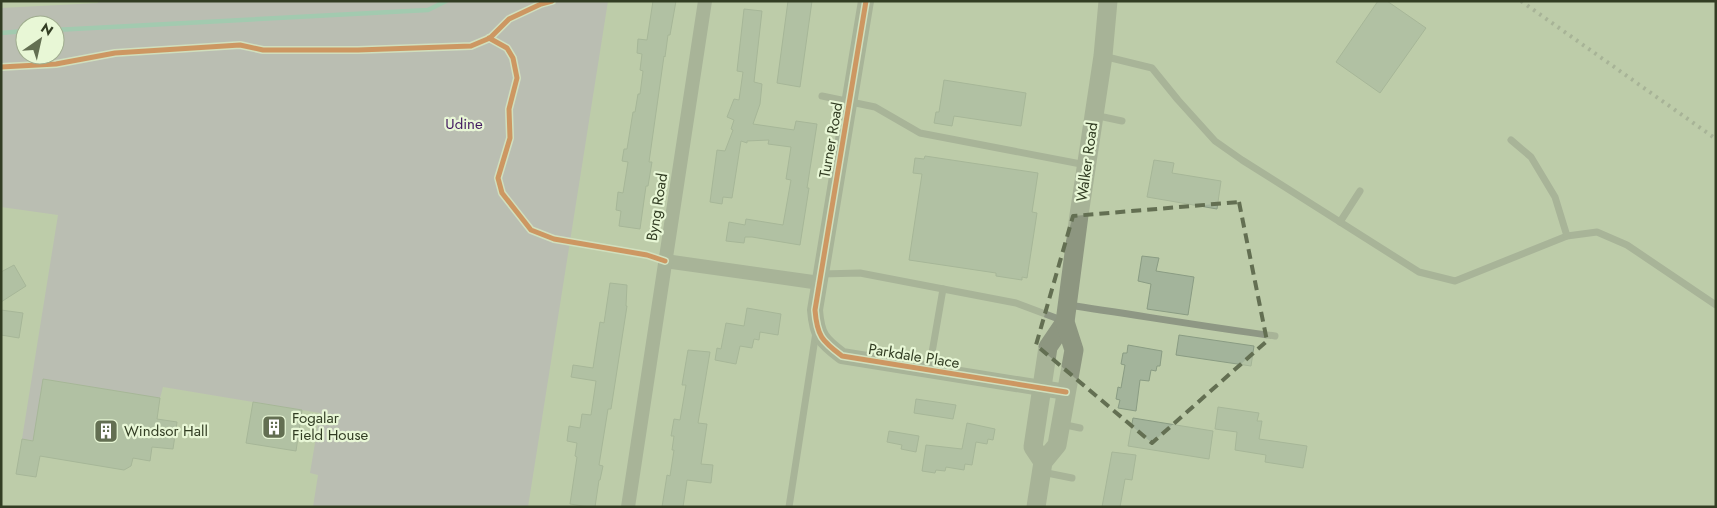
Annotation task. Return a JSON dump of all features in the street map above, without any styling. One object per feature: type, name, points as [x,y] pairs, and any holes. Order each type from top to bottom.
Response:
[{"type":"main road","name":"Walker Road","points":[[1036,507],[1042,467],[1057,445],[1074,350],[1066,313],[1103,56],[1108,1]]},
{"type":"main road","name":"Walker Road","points":[[1042,467],[1033,447],[1048,347],[1066,313]]},
{"type":"street","name":"Byng Road","points":[[628,507],[705,1]]},
{"type":"street","name":"Turner Road","points":[[820,278],[866,1]]},
{"type":"street","points":[[665,261],[820,278],[815,310],[817,329]]},
{"type":"street","name":"Parkdale Place","points":[[817,329],[827,345],[842,356],[1066,392]]},
{"type":"lane","points":[[1103,56],[1152,68],[1178,100],[1215,140],[1242,160],[1419,272],[1455,281],[1567,236],[1597,232],[1627,245],[1716,305]]},
{"type":"lane","points":[[822,96],[875,107],[920,133],[1086,165]]},
{"type":"lane","points":[[1094,115],[1122,121]]},
{"type":"lane","points":[[1511,140],[1530,157],[1555,197],[1567,236]]},
{"type":"lane","points":[[1340,222],[1360,191]]},
{"type":"lane","points":[[820,278],[860,273],[1066,313],[1146,316],[1204,327],[1275,336]]},
{"type":"lane","points":[[929,371],[943,289]]},
{"type":"lane","points":[[789,507],[817,329]]},
{"type":"lane","points":[[1061,424],[1080,428]]},
{"type":"lane","points":[[1042,467],[1072,478]]},
{"type":"highlighted area","points":[[1239,202],[1267,341],[1152,443],[1036,345],[1073,216]]},
{"type":"green space","name":"Udine","points":[[98,1],[608,1],[528,507],[313,507],[318,475],[310,473],[320,413],[163,387],[160,398],[44,379],[33,441],[22,439],[58,215],[1,207],[1,8],[98,3]]},
{"type":"building","points":[[653,1],[676,1],[664,56],[649,162],[652,162],[648,186],[646,186],[640,229],[619,226],[621,211],[616,210],[618,192],[623,193],[628,162],[622,161],[624,149],[627,149],[633,112],[635,112],[638,94],[640,94],[643,71],[640,70],[642,54],[637,53],[638,39],[647,40]]},
{"type":"building","points":[[788,1],[812,1],[800,87],[777,83]]},
{"type":"building","points":[[1378,1],[1387,1],[1426,28],[1380,93],[1336,62]]},
{"type":"building","points":[[744,9],[762,11],[754,82],[762,84],[760,104],[753,124],[794,130],[796,121],[817,124],[800,245],[752,237],[745,237],[744,243],[726,241],[729,222],[745,225],[746,219],[783,225],[791,180],[786,179],[791,147],[768,144],[769,140],[747,141],[747,143],[741,141],[732,198],[723,197],[722,204],[710,202],[717,150],[725,151],[733,130],[731,129],[734,120],[727,117],[734,99],[739,100],[743,72],[737,71]]},
{"type":"building","points":[[944,80],[1026,93],[1021,126],[954,116],[952,126],[934,123],[936,112],[939,112]]},
{"type":"building","points":[[925,156],[1038,173],[1032,212],[1037,213],[1027,278],[1022,277],[1022,280],[996,276],[996,273],[909,260],[922,174],[913,173],[915,158],[924,159]]},
{"type":"building","points":[[1154,160],[1174,163],[1172,173],[1221,181],[1217,209],[1147,197]]},
{"type":"building","points":[[1142,256],[1159,258],[1156,271],[1194,277],[1188,315],[1147,309],[1151,284],[1138,281]]},
{"type":"building","points":[[14,265],[26,286],[1,302],[1,272]]},
{"type":"building","points":[[610,283],[627,285],[627,306],[611,409],[608,409],[599,465],[603,466],[595,507],[589,507],[570,504],[577,457],[575,456],[577,443],[567,441],[569,426],[580,428],[582,414],[591,415],[596,381],[571,377],[573,365],[593,368],[600,322],[604,323]]},
{"type":"building","points":[[747,308],[781,314],[778,335],[760,332],[759,340],[754,339],[752,348],[740,346],[736,364],[715,360],[717,348],[721,349],[726,323],[744,326]]},
{"type":"building","points":[[1,310],[23,313],[19,338],[1,335]]},
{"type":"building","points":[[1179,335],[1254,346],[1251,366],[1176,355]]},
{"type":"building","points":[[1128,345],[1162,351],[1160,366],[1157,366],[1156,371],[1151,370],[1149,381],[1140,380],[1136,411],[1118,408],[1120,400],[1116,399],[1118,387],[1121,388],[1125,365],[1121,364],[1123,353],[1127,353]]},
{"type":"building","points":[[688,350],[710,352],[698,423],[707,424],[701,464],[713,465],[711,483],[687,480],[683,507],[662,507],[667,475],[670,476],[674,450],[672,450],[674,436],[671,436],[674,419],[680,420],[686,385],[682,385]]},
{"type":"building","name":"Windsor Hall","points":[[43,379],[160,398],[157,419],[177,422],[173,449],[152,447],[150,461],[133,458],[131,466],[124,470],[40,456],[36,477],[16,474],[22,439],[33,441]]},
{"type":"building","points":[[916,399],[956,405],[953,419],[914,413]]},
{"type":"building","name":"Fogalar Field House","points":[[253,402],[302,410],[296,451],[246,443]]},
{"type":"building","points":[[1218,407],[1259,413],[1257,421],[1262,421],[1259,439],[1307,446],[1303,468],[1265,462],[1266,455],[1235,450],[1237,432],[1215,429]]},
{"type":"building","points":[[1133,418],[1213,431],[1209,459],[1128,446]]},
{"type":"building","points":[[967,423],[995,429],[993,440],[988,439],[987,444],[976,442],[972,465],[965,464],[964,470],[946,467],[945,471],[936,470],[935,473],[922,471],[926,445],[962,449]]},
{"type":"building","points":[[889,431],[919,436],[916,452],[901,449],[902,445],[887,442]]},
{"type":"building","points":[[1112,452],[1136,455],[1132,480],[1125,479],[1120,507],[1102,507]]},
{"type":"waterway","points":[[65,29],[428,10],[446,1]]},
{"type":"waterway","points":[[1,33],[15,32]]},
{"type":"railway","points":[[1521,1],[1716,139]]},
{"type":"cycle path","points":[[1,67],[56,64],[115,53],[240,45],[263,50],[358,50],[471,46],[490,38],[509,19],[552,1]]},
{"type":"cycle path","points":[[866,1],[815,310],[819,332],[825,342],[842,356],[1066,392]]},
{"type":"cycle path","points":[[489,38],[507,48],[513,58],[517,78],[509,109],[510,138],[498,178],[502,193],[531,230],[554,239],[647,255],[665,261]]},
{"type":"place","name":"Fogalar Field House","points":[[274,427]]},
{"type":"place","name":"Windsor Hall","points":[[106,431]]}]
